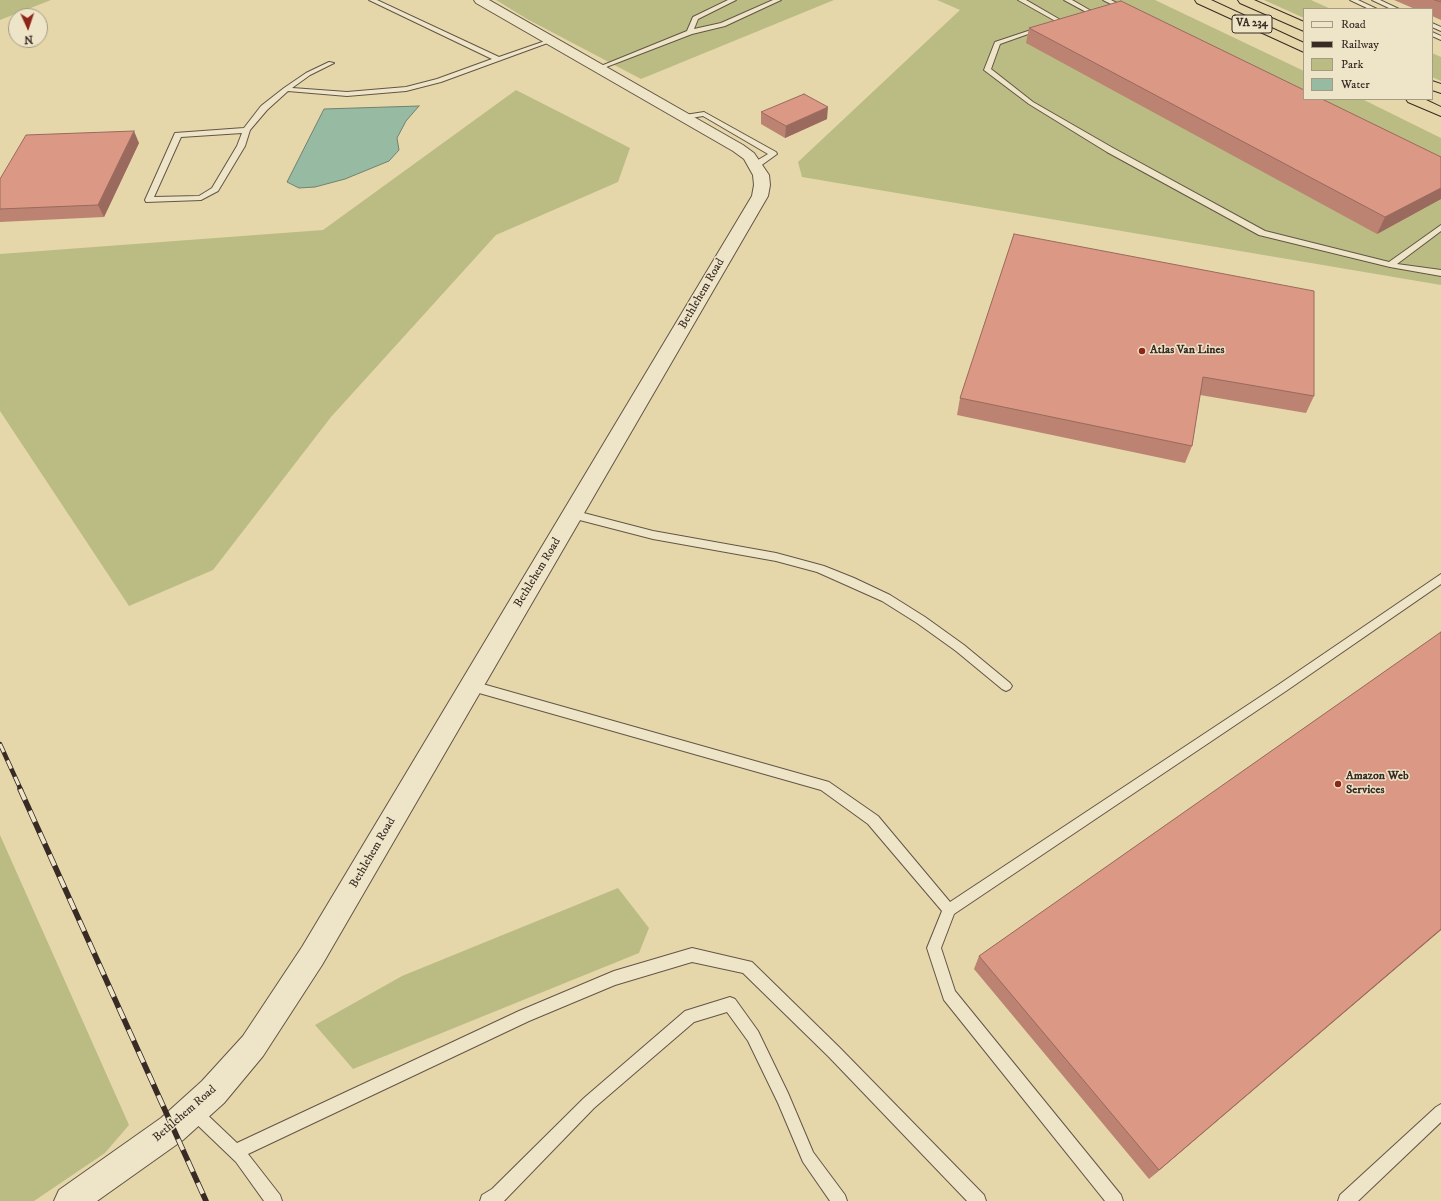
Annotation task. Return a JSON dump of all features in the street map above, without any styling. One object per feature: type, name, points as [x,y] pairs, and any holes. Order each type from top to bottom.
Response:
[{"type":"highway","name":"VA 234","points":[[1201,0],[1303,48]]},
{"type":"highway","name":"VA 234","points":[[1244,0],[1303,27]]},
{"type":"highway","points":[[1415,100],[1441,112]]},
{"type":"street","name":"Bethlehem Road","points":[[70,1201],[172,1129],[213,1092],[253,1046],[312,956],[760,196],[762,185],[761,175],[749,156],[738,148],[480,0]]},
{"type":"lane","points":[[372,0],[498,60]]},
{"type":"lane","points":[[690,32],[695,18],[733,0]]},
{"type":"lane","points":[[599,68],[690,32],[723,25],[778,0]]},
{"type":"lane","points":[[1021,0],[1064,20],[997,43],[987,70],[1031,103],[1110,150],[1262,233],[1390,265],[1441,273]]},
{"type":"lane","points":[[1067,0],[1092,11],[1114,4]]},
{"type":"lane","points":[[1106,0],[1128,11]]},
{"type":"lane","points":[[1353,0],[1372,8]]},
{"type":"lane","points":[[1375,0],[1394,8]]},
{"type":"lane","points":[[286,89],[347,94],[406,89],[439,81],[550,41]]},
{"type":"lane","points":[[246,130],[178,135],[148,200],[201,198],[215,189],[241,146],[246,130],[264,108],[286,89],[308,74],[331,62]]},
{"type":"lane","points":[[1390,265],[1441,226]]},
{"type":"lane","points":[[572,514],[660,537],[776,557],[820,569],[886,598],[960,648],[1006,686]]},
{"type":"lane","points":[[1114,1201],[949,995],[934,948],[949,910],[1282,688],[1441,578]]},
{"type":"lane","points":[[472,686],[825,786],[873,820],[949,910]]},
{"type":"lane","points":[[235,1152],[524,1016],[614,978],[692,955],[746,967],[834,1052],[978,1201]]},
{"type":"lane","points":[[488,1201],[498,1195],[588,1103],[690,1016],[730,1004],[753,1036],[783,1098],[808,1157],[839,1201]]},
{"type":"lane","points":[[192,1111],[241,1157],[274,1201]]},
{"type":"lane","points":[[1346,1201],[1441,1112]]},
{"type":"green space","points":[[0,0],[51,0],[31,8],[8,8],[8,17],[0,20]]},
{"type":"green space","points":[[496,0],[834,0],[641,79],[527,19]]},
{"type":"green space","points":[[937,0],[1155,0],[1303,71],[1303,100],[1364,100],[1441,138],[1441,285],[802,177],[798,162],[960,10]]},
{"type":"green space","points":[[1264,0],[1311,0],[1329,8],[1303,8],[1303,18]]},
{"type":"green space","points":[[1433,53],[1441,57],[1441,81],[1433,77]]},
{"type":"green space","points":[[516,90],[630,148],[618,182],[496,235],[331,417],[213,570],[129,606],[0,411],[0,254],[323,230]]},
{"type":"green space","points":[[0,835],[129,1125],[105,1153],[34,1201],[0,1201]]},
{"type":"green space","points":[[618,888],[649,928],[639,953],[353,1069],[315,1025],[402,976]]},
{"type":"water","points":[[419,106],[406,121],[397,138],[399,150],[389,161],[345,179],[315,187],[299,188],[287,182],[324,109]]},
{"type":"building","points":[[1121,1],[1303,90],[1303,100],[1324,100],[1441,157],[1441,188],[1385,217],[1029,28]]},
{"type":"building","points":[[804,94],[828,107],[786,126],[761,112]]},
{"type":"building","points":[[134,131],[98,205],[0,209],[0,179],[26,135]]},
{"type":"building","name":"Atlas Van Lines","points":[[1014,234],[1314,291],[1314,396],[1203,377],[1192,446],[960,398]]},
{"type":"building","name":"Amazon Web Services","points":[[1441,632],[1441,929],[1159,1170],[979,956]]},
{"type":"railway","points":[[0,744],[21,790]]},
{"type":"railway","points":[[20,789],[206,1201]]},
{"type":"place","name":"Atlas Van Lines","points":[[1142,351]]},
{"type":"place","name":"Amazon Web Services","points":[[1338,784]]}]
